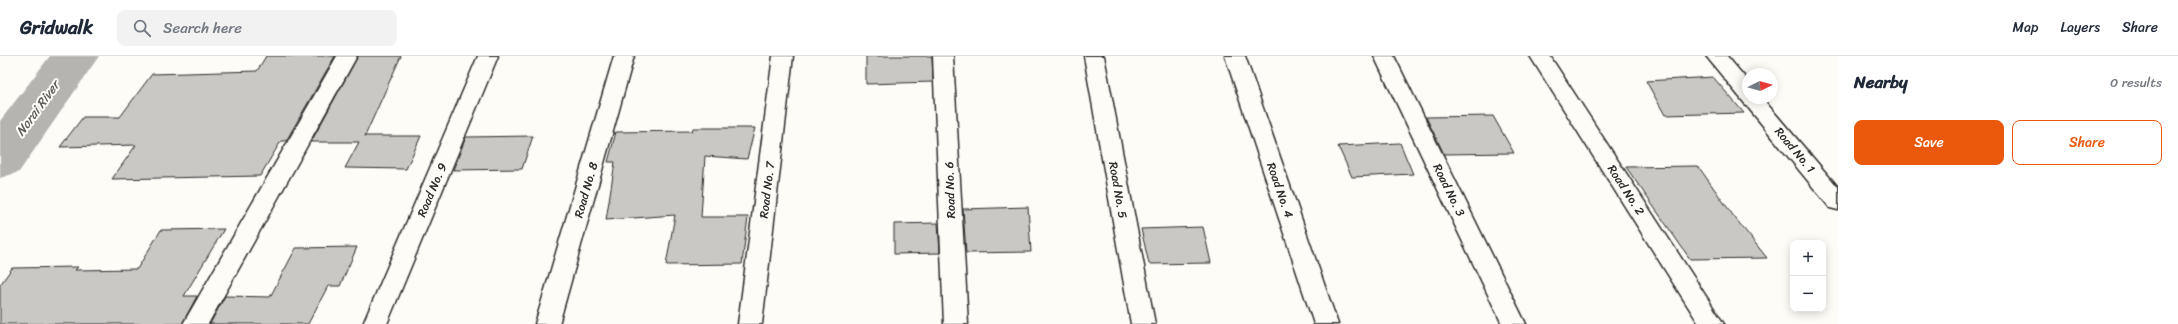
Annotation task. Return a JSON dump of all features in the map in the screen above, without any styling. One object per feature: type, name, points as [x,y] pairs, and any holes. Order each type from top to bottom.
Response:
[{"type":"street","points":[[195,324],[347,56]]},
{"type":"street","name":"Road No. 9","points":[[376,324],[488,56]]},
{"type":"street","name":"Road No. 8","points":[[547,324],[624,56]]},
{"type":"street","name":"Road No. 7","points":[[750,324],[783,56]]},
{"type":"street","name":"Road No. 6","points":[[943,56],[956,324]]},
{"type":"street","name":"Road No. 5","points":[[1094,56],[1143,324]]},
{"type":"street","name":"Road No. 4","points":[[1235,56],[1326,324]]},
{"type":"street","name":"Road No. 3","points":[[1384,56],[1514,324]]},
{"type":"street","name":"Road No. 2","points":[[1540,56],[1712,324]]},
{"type":"street","points":[[1716,56],[1742,87]]},
{"type":"street","name":"Road No. 1","points":[[1756,104],[1838,202]]},
{"type":"building","points":[[266,56],[335,56],[286,141],[281,141],[260,176],[112,179],[136,145],[60,147],[83,117],[120,117],[152,74],[257,71]]},
{"type":"building","points":[[358,56],[401,56],[365,136],[421,136],[406,169],[345,168],[359,142],[311,142]]},
{"type":"building","points":[[866,56],[932,56],[933,82],[866,84]]},
{"type":"building","points":[[1713,77],[1744,113],[1665,115],[1646,81]]},
{"type":"building","points":[[1493,116],[1514,153],[1444,154],[1426,117]]},
{"type":"building","points":[[693,128],[755,128],[747,159],[705,156],[701,217],[748,217],[742,264],[666,265],[675,215],[606,220],[615,162],[608,162],[616,132],[692,131]]},
{"type":"building","points":[[533,136],[522,169],[453,170],[466,137]]},
{"type":"building","points":[[1400,143],[1413,174],[1352,177],[1338,146]]},
{"type":"building","points":[[1698,166],[1732,214],[1767,258],[1690,259],[1626,167]]},
{"type":"building","points":[[1028,207],[1031,252],[966,253],[963,209]]},
{"type":"building","points":[[938,223],[940,253],[894,254],[894,224]]},
{"type":"building","points":[[1203,227],[1211,263],[1149,264],[1141,229]]},
{"type":"building","points":[[224,229],[184,296],[197,296],[182,324],[0,324],[0,285],[12,268],[78,267],[75,270],[137,269],[161,230]]},
{"type":"building","points":[[357,247],[340,286],[328,286],[308,324],[210,324],[225,296],[270,297],[296,248]]},
{"type":"waterway","name":"Norai River","points":[[0,159],[75,56]]}]
